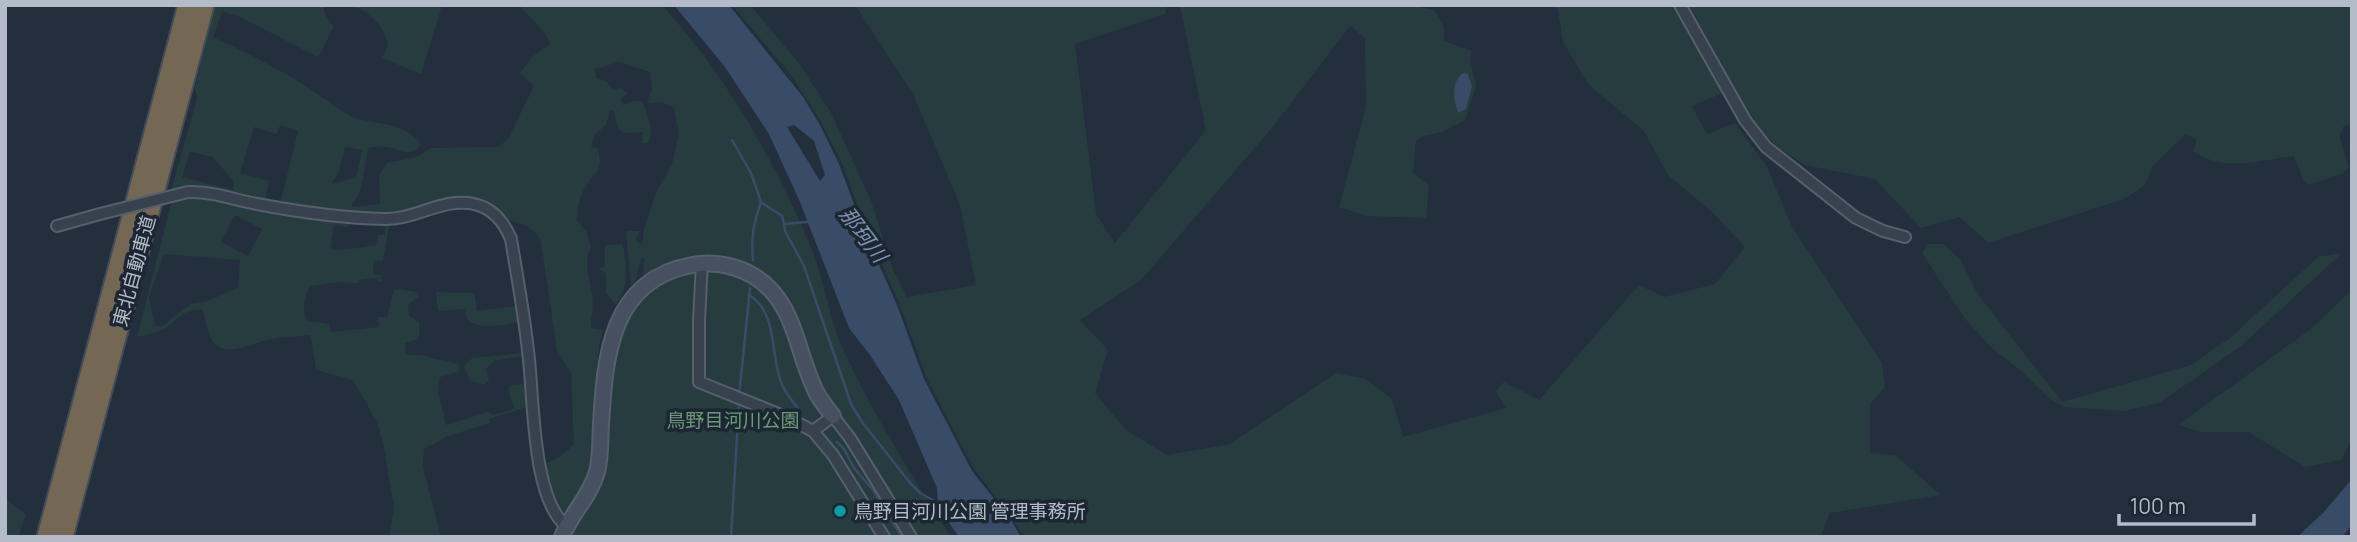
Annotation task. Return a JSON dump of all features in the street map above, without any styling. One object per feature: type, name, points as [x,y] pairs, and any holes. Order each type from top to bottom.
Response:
[{"type":"highway","name":"東北自動車道","points":[[47,537],[188,5]]},
{"type":"highway","name":"東北自動車道","points":[[63,537],[204,5]]},
{"type":"street","points":[[1680,5],[1745,120],[1766,147],[1856,218],[1883,231],[1905,237]]},
{"type":"street","points":[[57,226],[188,192],[298,212],[372,218],[402,217],[465,202],[484,207],[503,223],[511,239],[528,350],[536,449],[555,514],[564,531],[588,496],[598,467],[605,368],[622,313],[632,299],[663,275],[702,263],[722,265],[752,274],[780,300],[788,314],[813,385],[850,438],[911,537]]},
{"type":"street","points":[[702,263],[699,382],[786,417],[813,431],[824,441],[884,537]]},
{"type":"street","points":[[813,431],[833,416]]},
{"type":"green space","name":"鳥野目河川公園","points":[[215,5],[323,5],[326,16],[334,27],[318,57],[240,17],[222,11],[213,37],[278,70],[358,119],[401,129],[416,138],[421,145],[409,152],[385,147],[369,148],[362,185],[352,207],[380,204],[379,175],[387,163],[417,157],[431,148],[499,147],[509,137],[534,86],[520,73],[532,57],[550,44],[545,33],[521,8],[524,5],[662,5],[708,61],[749,123],[767,156],[814,255],[838,336],[854,372],[893,444],[951,537],[565,537],[592,498],[620,332],[630,310],[646,293],[669,280],[682,258],[644,276],[645,259],[641,258],[635,282],[631,286],[626,231],[639,231],[636,241],[642,245],[655,195],[672,164],[679,134],[674,108],[662,102],[647,101],[652,90],[650,72],[619,62],[595,69],[596,78],[606,81],[613,89],[622,88],[627,94],[621,98],[622,105],[634,101],[643,102],[651,132],[648,143],[642,143],[643,132],[622,132],[614,112],[610,110],[606,125],[595,134],[591,147],[598,149],[600,162],[598,171],[582,194],[577,221],[586,231],[591,247],[587,268],[593,298],[591,328],[603,330],[599,345],[592,456],[583,487],[566,512],[561,512],[544,464],[558,458],[574,445],[571,373],[557,350],[541,242],[536,233],[524,225],[505,219],[476,200],[460,198],[394,215],[350,216],[349,227],[334,225],[330,249],[376,245],[378,235],[385,235],[385,222],[388,223],[383,261],[374,260],[373,274],[382,275],[381,281],[378,282],[377,278],[359,280],[359,283],[339,282],[310,286],[304,303],[307,321],[329,324],[331,332],[379,327],[378,317],[387,317],[394,290],[417,292],[419,296],[408,305],[409,316],[419,322],[419,339],[405,343],[406,355],[421,355],[458,364],[460,367],[459,372],[440,377],[438,391],[446,425],[488,412],[493,415],[512,410],[514,406],[509,393],[511,385],[522,384],[525,387],[527,407],[489,419],[490,423],[448,436],[424,449],[423,467],[441,537],[389,537],[394,508],[377,422],[353,380],[316,370],[311,337],[279,338],[237,349],[221,348],[210,336],[203,310],[197,310],[186,313],[164,329],[137,337],[172,200],[171,191],[197,98],[195,87]],"holes":[[[280,125],[298,131],[280,204],[265,201],[269,181],[240,173],[254,127],[277,134]],[[345,147],[362,150],[356,178],[332,183],[339,171]],[[190,152],[213,157],[234,182],[233,190],[182,177]],[[235,215],[262,229],[248,256],[221,242]],[[164,254],[240,260],[238,287],[206,302],[194,303],[163,326],[155,326],[149,297]]]},
{"type":"green space","points":[[352,5],[439,5],[441,9],[421,74],[382,58],[388,45],[383,31],[370,16]]},
{"type":"green space","points":[[732,5],[750,5],[799,63],[831,113],[871,201],[894,272],[907,297],[976,285],[960,205],[913,94],[855,5],[1167,5],[1165,14],[1075,44],[1096,214],[1115,243],[1206,130],[1180,6],[1407,5],[1434,10],[1444,27],[1444,41],[1472,51],[1470,60],[1476,86],[1465,120],[1416,141],[1413,173],[1429,185],[1426,218],[1367,216],[1339,207],[1366,107],[1365,38],[1350,26],[1272,128],[1141,280],[1080,320],[1108,350],[1095,393],[1126,430],[1167,455],[1230,444],[1336,373],[1365,379],[1392,399],[1403,437],[1506,408],[1496,391],[1504,382],[1539,400],[1639,285],[1664,297],[1715,284],[1745,247],[1712,212],[1668,175],[1644,131],[1589,85],[1563,42],[1557,5],[2352,5],[2352,123],[2343,127],[2340,137],[2349,167],[2342,174],[2308,185],[2294,156],[2255,162],[2217,162],[2193,151],[2197,140],[2186,134],[2153,166],[2144,186],[2124,199],[1988,243],[1960,217],[1921,228],[1875,179],[1805,165],[1776,146],[1750,117],[1734,88],[1692,106],[1707,134],[1735,123],[1767,167],[1792,227],[1882,363],[1885,387],[1870,404],[1870,453],[1895,455],[1941,495],[1830,513],[1821,535],[1810,537],[1025,537],[973,467],[926,376],[841,161],[818,117],[791,75]]},
{"type":"green space","points":[[623,244],[625,284],[616,305],[606,293],[606,274],[599,269],[605,267],[605,245]]},
{"type":"green space","points":[[1927,244],[1943,244],[1960,259],[1977,293],[2062,402],[2191,365],[2230,338],[2318,257],[2342,253],[2240,347],[2159,403],[2125,411],[2064,407],[2050,399],[1992,348],[1966,320],[1922,253]]},
{"type":"green space","points":[[2352,289],[2352,439],[2341,460],[2305,467],[2249,432],[2201,432],[2178,425],[2311,329]]},
{"type":"green space","points":[[436,292],[474,293],[477,311],[516,306],[519,322],[485,326],[467,319],[465,309],[438,311]]},
{"type":"green space","points":[[519,328],[524,356],[495,360],[486,369],[489,381],[485,384],[471,380],[464,366],[472,358],[522,353]]},
{"type":"green space","points":[[5,499],[26,514],[18,537],[5,537]]},
{"type":"water","name":"那珂川","points":[[674,5],[729,5],[803,97],[839,164],[924,379],[972,471],[1011,520],[1021,537],[959,537],[938,507],[937,488],[899,400],[849,328],[800,202],[769,134],[725,67]],"holes":[[[794,125],[814,141],[825,175],[820,181],[787,127]]]},
{"type":"water","points":[[1463,73],[1468,74],[1472,87],[1466,109],[1458,113],[1454,97],[1455,87]]},
{"type":"water","points":[[2352,479],[2352,525],[2342,537],[2297,537],[2323,513]]},
{"type":"waterway","points":[[732,140],[751,173],[761,202],[782,216],[784,224],[807,222]]},
{"type":"waterway","points":[[753,260],[753,231],[761,202]]},
{"type":"waterway","points":[[784,224],[785,231],[804,266],[851,404],[911,484],[933,500]]},
{"type":"waterway","points":[[739,396],[750,288]]},
{"type":"waterway","points":[[749,295],[765,312],[781,382],[799,410]]},
{"type":"waterway","points":[[731,537],[739,403]]},
{"type":"waterway","points":[[837,442],[873,490],[902,537]]},
{"type":"place","name":"鳥野目河川公園 管理事務所","points":[[840,511]]}]
